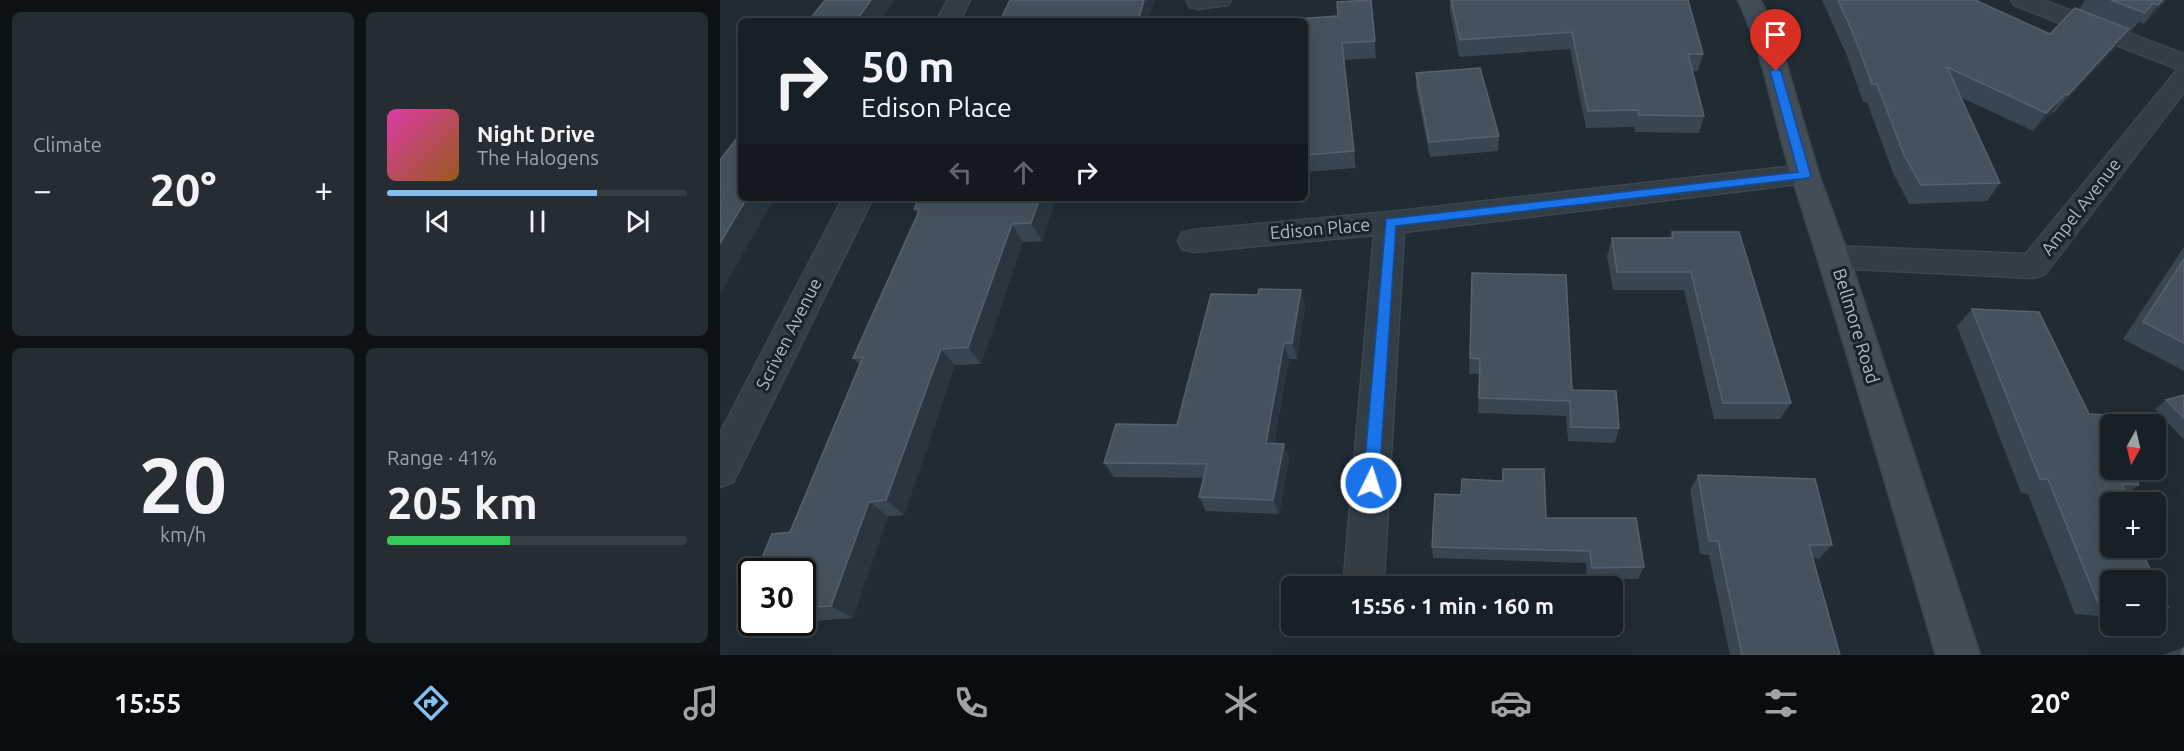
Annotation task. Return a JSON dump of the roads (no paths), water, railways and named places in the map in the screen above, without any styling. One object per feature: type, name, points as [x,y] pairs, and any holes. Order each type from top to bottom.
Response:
[{"type":"main road","name":"Bellmore Road","points":[[1749,0],[1764,29],[1805,176],[1834,257],[1958,655]]},
{"type":"street","points":[[950,18],[959,0]]},
{"type":"street","points":[[2022,0],[2184,63]]},
{"type":"street","name":"Ampel Avenue","points":[[1834,257],[2034,266],[2184,75]]},
{"type":"street","name":"Edison Place","points":[[1193,241],[1390,223],[1805,176]]},
{"type":"street","name":"Scriven Avenue","points":[[720,470],[856,201]]},
{"type":"street","points":[[1364,576],[1390,223]]}]
